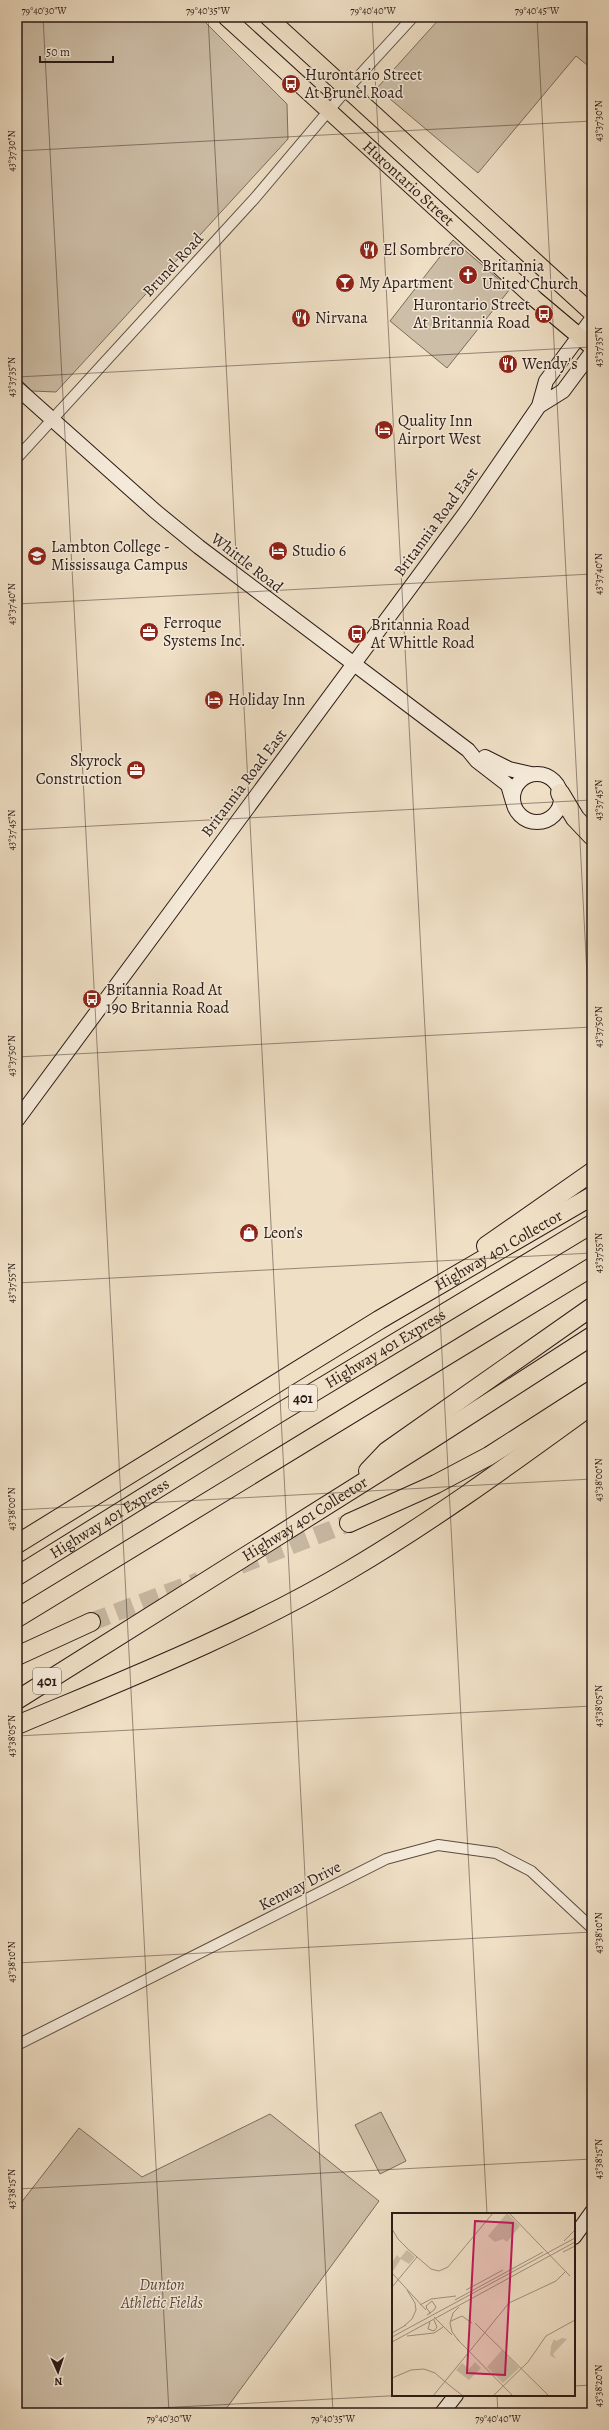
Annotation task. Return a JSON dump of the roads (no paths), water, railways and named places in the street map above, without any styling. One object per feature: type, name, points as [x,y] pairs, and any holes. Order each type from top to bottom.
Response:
[{"type":"highway","points":[[560,793],[575,818],[592,836]]},
{"type":"highway","points":[[380,1320],[592,1172]]},
{"type":"highway","name":"Highway 401 Collector","points":[[17,1544],[380,1320],[592,1196]]},
{"type":"highway","name":"Highway 401 Express","points":[[17,1576],[279,1413],[592,1224]]},
{"type":"highway","name":"401","points":[[17,1618],[592,1268]]},
{"type":"highway","points":[[351,1489],[387,1451],[592,1307]]},
{"type":"highway","name":"Highway 401 Collector","points":[[17,1700],[351,1489],[429,1442],[592,1336]]},
{"type":"highway","points":[[349,1523],[436,1484],[489,1456],[592,1390]]},
{"type":"highway","points":[[17,1725],[234,1631],[346,1572],[439,1515],[592,1405]]},
{"type":"highway","points":[[17,1656],[91,1622]]},
{"type":"main road","name":"Hurontario Street","points":[[226,17],[328,111],[587,323]]},
{"type":"main road","name":"Hurontario Street","points":[[268,17],[347,89],[587,323],[592,347]]},
{"type":"main road","name":"Britannia Road East","points":[[17,1120],[466,512],[539,406],[546,381],[587,323]]},
{"type":"main road","name":"Britannia Road East","points":[[539,406],[563,391],[592,352]]},
{"type":"main road","name":"Whittle Road","points":[[17,388],[51,420],[199,547],[353,664],[468,750],[509,769],[531,774]]},
{"type":"main road","name":"Whittle Road","points":[[468,750],[477,761],[508,785],[513,802]]},
{"type":"main road","points":[[531,774],[544,775],[551,779],[560,793],[561,800],[556,813],[541,822],[525,819],[517,812],[513,802],[513,791],[517,784],[531,774]]},
{"type":"main road","points":[[575,2236],[592,2212]]},
{"type":"main road","points":[[442,2413],[455,2396]]},
{"type":"street","name":"Brunel Road","points":[[17,458],[255,198],[347,89],[413,17]]},
{"type":"street","name":"Kenway Drive","points":[[17,2045],[386,1859],[438,1845],[496,1853],[531,1871],[592,1928]]},
{"type":"tunnel","points":[[240,1565],[349,1523]]},
{"type":"tunnel","points":[[91,1622],[199,1581]]},
{"type":"place","name":"Hurontario Street At Brunel Road","points":[[291,84]]},
{"type":"place","name":"El Sombrero","points":[[369,250]]},
{"type":"place","name":"Britannia United Church","points":[[468,275]]},
{"type":"place","name":"My Apartment","points":[[345,283]]},
{"type":"place","name":"Hurontario Street At Britannia Road","points":[[544,314]]},
{"type":"place","name":"Nirvana","points":[[301,318]]},
{"type":"place","name":"Wendy's","points":[[508,364]]},
{"type":"place","name":"Quality Inn Airport West","points":[[384,430]]},
{"type":"place","name":"Studio 6","points":[[278,551]]},
{"type":"place","name":"Lambton College - Mississauga Campus","points":[[37,556]]},
{"type":"place","name":"Ferroque Systems Inc.","points":[[149,632]]},
{"type":"place","name":"Britannia Road At Whittle Road","points":[[357,634]]},
{"type":"place","name":"Holiday Inn","points":[[214,700]]},
{"type":"place","name":"Skyrock Construction","points":[[136,770]]},
{"type":"place","name":"Britannia Road At 190 Britannia Road","points":[[92,999]]},
{"type":"place","name":"Leon's","points":[[249,1233]]},
{"type":"park label","name":"Dunton Athletic Fields","points":[[162,2294]]}]
